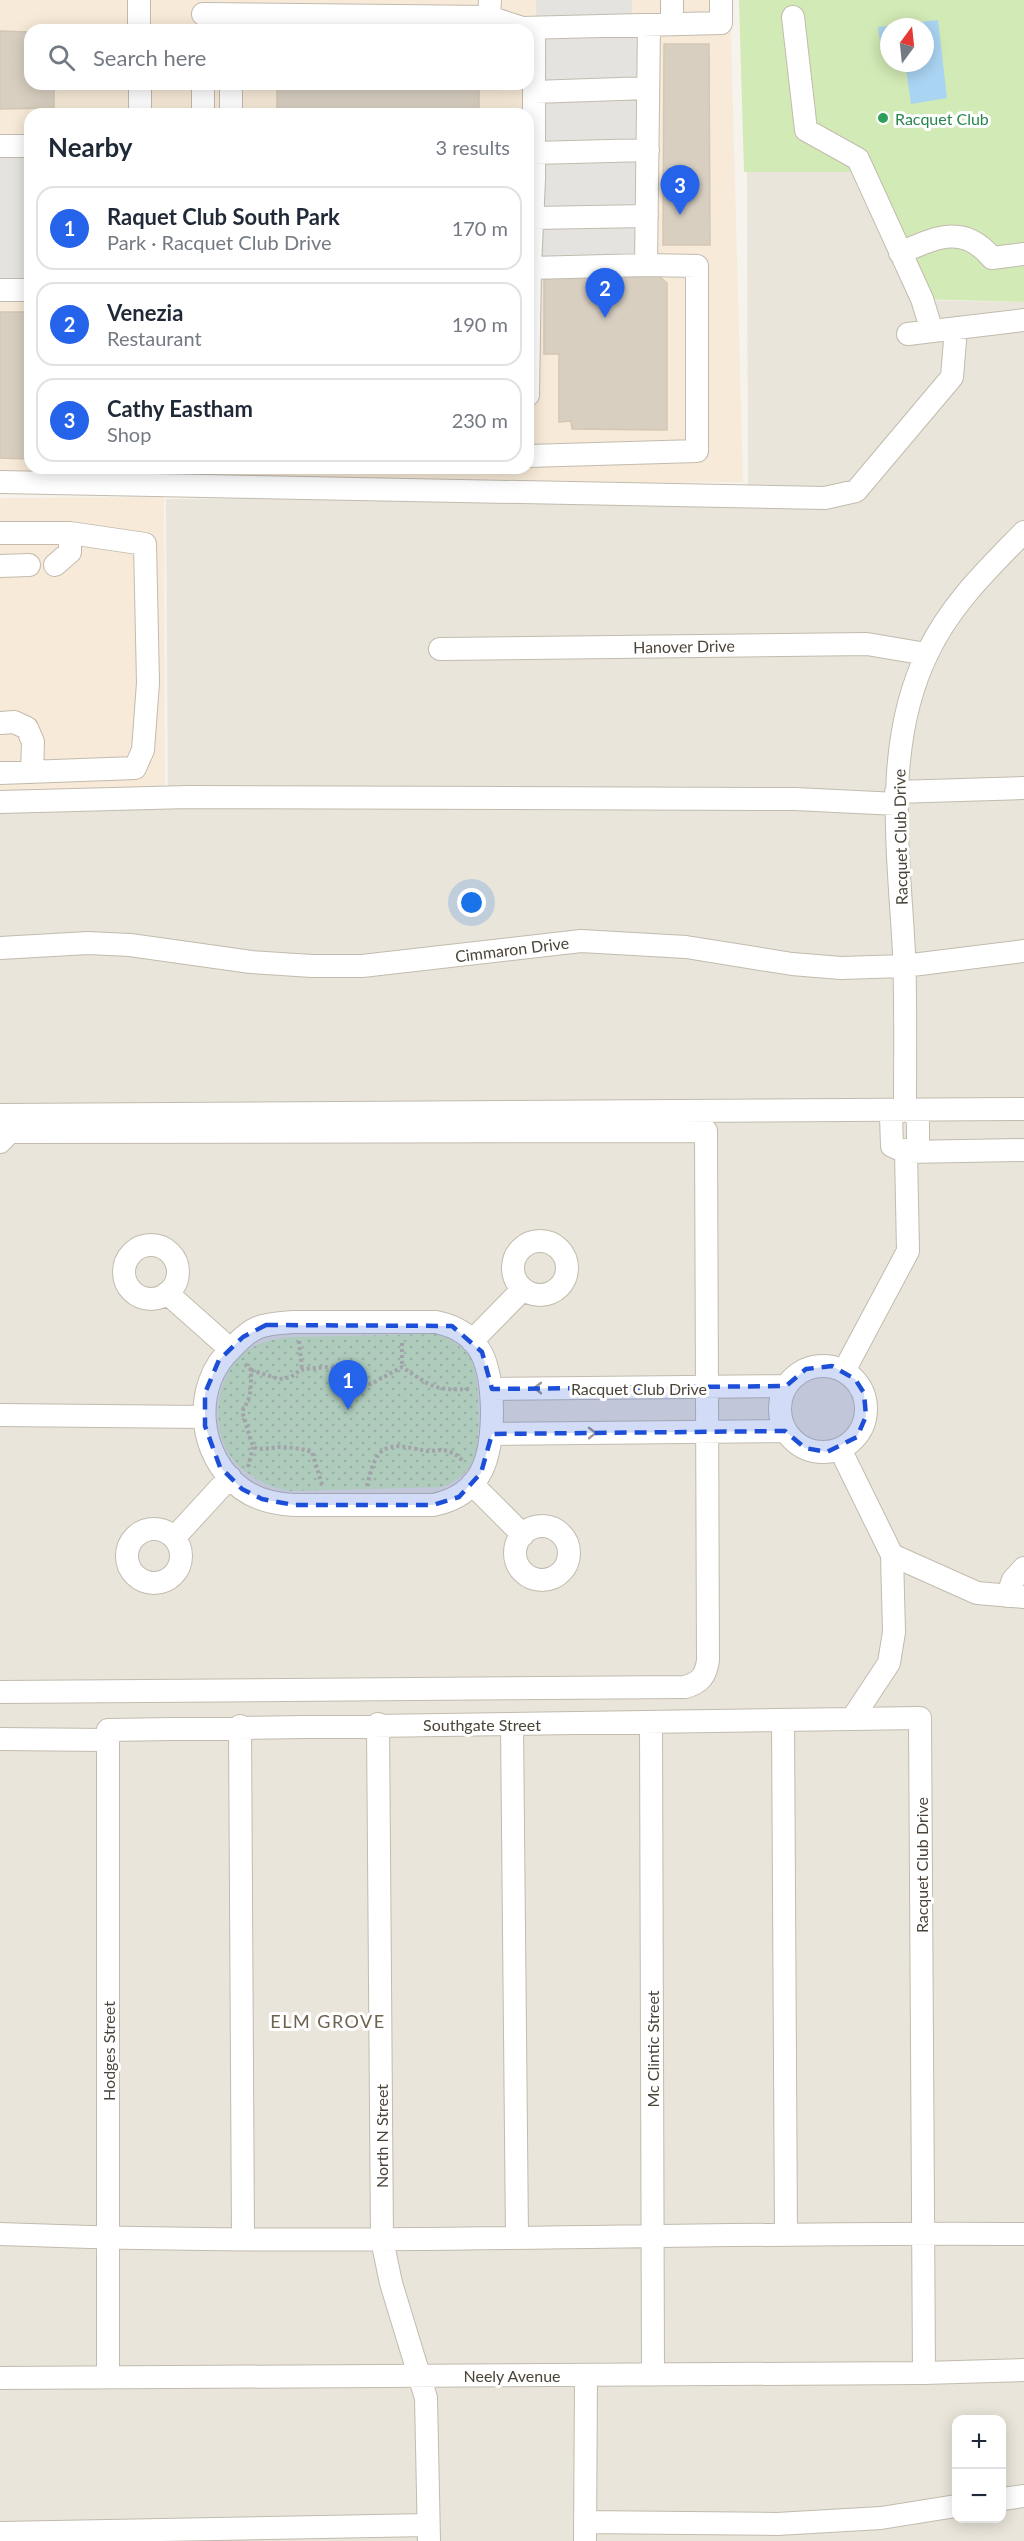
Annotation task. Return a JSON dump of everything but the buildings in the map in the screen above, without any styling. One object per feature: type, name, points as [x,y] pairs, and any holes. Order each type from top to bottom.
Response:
[{"type":"street","points":[[139,0],[139,24]]},
{"type":"street","points":[[672,0],[672,24]]},
{"type":"street","points":[[648,150],[534,153],[534,28],[721,22],[721,0]]},
{"type":"street","points":[[203,15],[364,7],[490,8],[516,24]]},
{"type":"street","points":[[793,17],[806,130],[858,159],[922,299],[932,331]]},
{"type":"street","points":[[646,265],[649,25]]},
{"type":"street","points":[[534,92],[648,88]]},
{"type":"street","points":[[140,90],[140,108]]},
{"type":"street","points":[[203,90],[203,108]]},
{"type":"street","points":[[231,90],[231,108]]},
{"type":"street","points":[[0,146],[24,146]]},
{"type":"street","points":[[534,218],[647,216]]},
{"type":"street","points":[[900,253],[938,236],[964,237],[984,249],[992,258],[1024,254]]},
{"type":"street","points":[[534,268],[697,266],[697,452],[534,456]]},
{"type":"street","points":[[0,290],[24,290]]},
{"type":"street","points":[[908,334],[1024,320]]},
{"type":"street","points":[[0,482],[825,498],[855,491],[952,377],[956,328]]},
{"type":"street","name":"Racquet Club Drive","points":[[844,1371],[908,1251],[906,1152],[918,1144],[918,1116],[905,1109],[904,966],[897,798],[904,723],[926,654],[939,631],[970,586],[1024,532]]},
{"type":"street","points":[[0,533],[70,533],[146,544],[148,682],[143,750],[135,768],[0,773]]},
{"type":"street","points":[[56,565],[70,552],[70,533]]},
{"type":"street","points":[[0,566],[29,565]]},
{"type":"street","name":"Hanover Drive","points":[[440,649],[867,644],[926,654]]},
{"type":"street","points":[[0,723],[14,722],[27,728],[33,742],[32,772]]},
{"type":"street","points":[[0,802],[188,797],[897,798],[1024,788]]},
{"type":"street","name":"Cimmaron Drive","points":[[0,948],[88,943],[130,945],[251,962],[312,966],[362,966],[581,941],[686,947],[792,964],[841,968],[904,966],[1024,951]]},
{"type":"street","points":[[0,1114],[1024,1109]]},
{"type":"street","points":[[0,1142],[10,1132],[706,1131],[708,1660],[702,1678],[695,1685],[685,1687],[0,1692]]},
{"type":"street","points":[[906,1152],[1024,1150]]},
{"type":"street","points":[[472,1341],[523,1289]]},
{"type":"street","points":[[167,1293],[239,1359]]},
{"type":"street","points":[[239,1359],[255,1329],[293,1322],[436,1322],[452,1326],[472,1341],[482,1352],[488,1364],[477,1389],[492,1434],[489,1455],[482,1473],[469,1474]]},
{"type":"street","points":[[237,1472],[220,1467],[208,1440],[204,1416],[205,1393],[219,1360],[239,1359]]},
{"type":"street","points":[[818,1365],[832,1366],[844,1371],[855,1378],[866,1402],[866,1416],[857,1437],[840,1449],[827,1452],[816,1452],[795,1442],[786,1431],[780,1412],[781,1398],[786,1386],[794,1376],[818,1365]]},
{"type":"street","name":"Racquet Club Drive","points":[[477,1389],[786,1386]]},
{"type":"street","points":[[0,1415],[204,1416]]},
{"type":"street","points":[[492,1434],[786,1431]]},
{"type":"street","points":[[840,1449],[892,1555],[894,1632],[890,1662],[852,1719]]},
{"type":"street","points":[[237,1472],[242,1489],[276,1504],[294,1505],[433,1505],[449,1502],[459,1497],[469,1474]]},
{"type":"street","points":[[174,1538],[237,1472]]},
{"type":"street","points":[[469,1474],[523,1534]]},
{"type":"street","points":[[892,1555],[966,1589],[989,1596],[1015,1597],[1013,1580],[1024,1568]]},
{"type":"street","name":"Racquet Club Drive","points":[[852,1719],[920,1718],[924,2373]]},
{"type":"street","name":"Southgate Street","points":[[0,1739],[240,1726],[852,1719]]},
{"type":"street","points":[[783,1720],[786,2235]]},
{"type":"street","name":"Mc Clintic Street","points":[[651,1723],[653,2375]]},
{"type":"street","points":[[512,1724],[517,2238]]},
{"type":"street","name":"North N Street","points":[[378,1725],[382,2240],[391,2283],[426,2398],[429,2533]]},
{"type":"street","points":[[240,1726],[243,2239]]},
{"type":"street","name":"Hodges Street","points":[[108,2376],[109,1734]]},
{"type":"street","points":[[0,2234],[108,2238],[382,2240],[1024,2234]]},
{"type":"street","name":"Neely Avenue","points":[[0,2378],[924,2373],[1024,2370]]},
{"type":"street","points":[[586,2375],[585,2532],[881,2518],[952,2507]]},
{"type":"street","points":[[1006,2498],[1024,2496]]},
{"type":"street","points":[[0,2533],[429,2533]]},
{"type":"path","points":[[402,1367],[402,1340],[412,1339]]},
{"type":"path","points":[[299,1340],[302,1369]]},
{"type":"path","points":[[288,1341],[310,1340]]},
{"type":"path","points":[[239,1359],[251,1370],[279,1379],[291,1377],[302,1369],[338,1369],[354,1381],[371,1384],[402,1367]]},
{"type":"path","points":[[402,1367],[426,1385],[436,1388],[447,1391],[477,1389]]},
{"type":"path","points":[[237,1472],[248,1469],[253,1447],[242,1411],[249,1401],[251,1370]]},
{"type":"path","points":[[366,1487],[376,1459],[382,1451],[404,1446],[420,1450],[444,1450],[456,1455],[469,1474]]},
{"type":"path","points":[[253,1447],[261,1450],[280,1447],[297,1448],[312,1452],[322,1487]]},
{"type":"path","points":[[314,1487],[333,1487]]},
{"type":"path","points":[[360,1487],[377,1487]]},
{"type":"highlighted area","points":[[266,1325],[452,1326],[482,1352],[492,1389],[786,1386],[806,1369],[832,1366],[855,1379],[864,1393],[866,1416],[857,1437],[827,1452],[805,1448],[785,1431],[492,1434],[481,1473],[459,1497],[433,1505],[294,1505],[262,1499],[242,1489],[220,1467],[205,1426],[205,1393],[219,1360],[243,1337]]},
{"type":"shaded area","points":[[0,0],[730,0],[743,482],[0,488]]},
{"type":"shaded area","points":[[536,0],[632,0],[632,14],[653,14],[655,269],[538,270]]},
{"type":"shaded area","points":[[0,156],[24,156],[24,301],[0,301]]},
{"type":"shaded area","points":[[747,166],[850,171],[910,300],[1024,302],[1024,2541],[0,2541],[0,805],[168,804],[166,499],[748,494]]},
{"type":"shaded area","points":[[164,497],[165,804],[0,804],[0,498]]},
{"type":"green space","name":"Racquet Club","points":[[739,0],[1024,0],[1024,302],[912,299],[851,172],[744,172]]},
{"type":"green space","points":[[436,1334],[455,1343],[470,1357],[478,1391],[478,1438],[474,1459],[465,1472],[452,1482],[443,1487],[290,1491],[268,1485],[255,1478],[237,1464],[228,1452],[222,1439],[219,1423],[221,1392],[233,1365],[255,1346],[275,1339],[296,1337]]},
{"type":"water","points":[[934,20],[938,20],[947,98],[911,104],[906,72],[934,72]]},
{"type":"place","name":"Racquet Club","points":[[883,118]]},
{"type":"place","name":"Cathy Eastham","points":[[680,215]]},
{"type":"place","name":"Venezia","points":[[605,318]]},
{"type":"place","name":"Raquet Club South Park","points":[[348,1410]]},
{"type":"district","name":"ELM GROVE","points":[[328,2021]]}]
